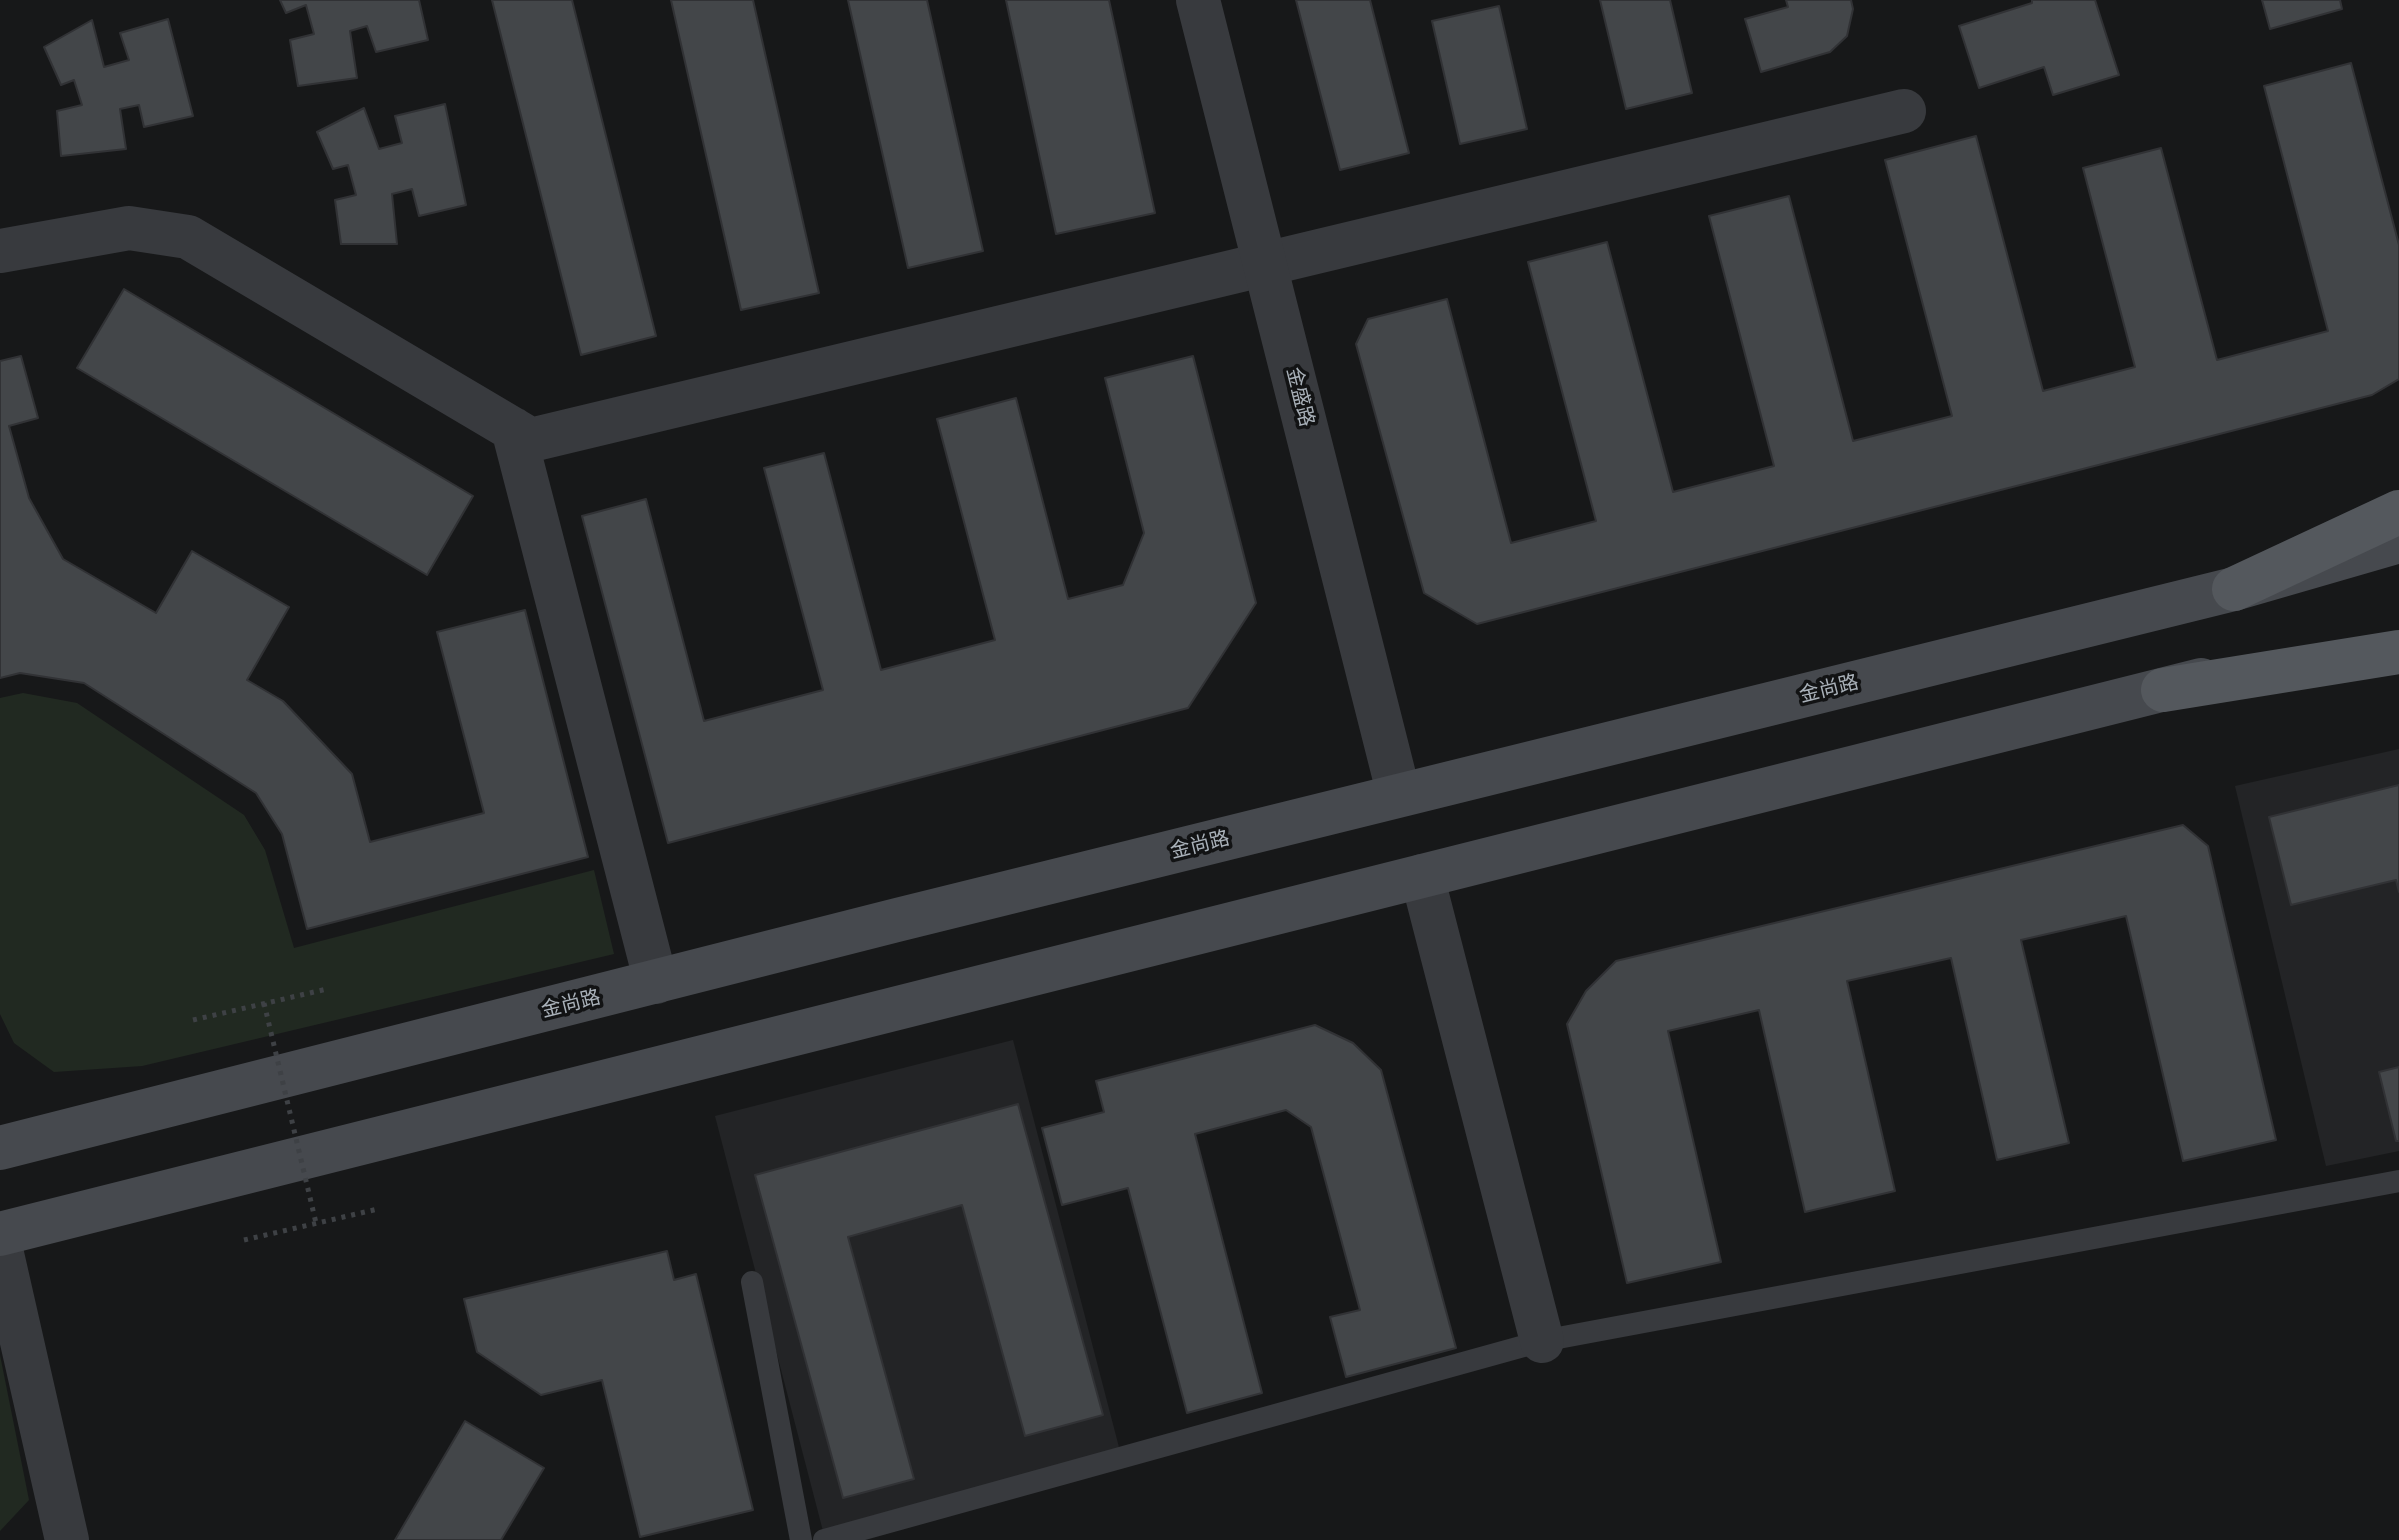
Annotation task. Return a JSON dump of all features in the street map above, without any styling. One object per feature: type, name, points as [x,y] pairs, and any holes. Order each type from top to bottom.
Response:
[{"type":"main road","points":[[2234,589],[2399,512]]},
{"type":"main road","name":"金尚路","points":[[0,1148],[1399,795],[2234,589],[2399,541]]},
{"type":"main road","points":[[0,1234],[2399,631]]},
{"type":"main road","points":[[2163,690],[2399,652]]},
{"type":"street","name":"金盛路","points":[[1198,0],[1399,795]]},
{"type":"street","points":[[0,251],[129,228],[188,237],[531,440],[1904,111]]},
{"type":"street","points":[[513,429],[656,982]]},
{"type":"street","points":[[1422,876],[1542,1341]]},
{"type":"street","points":[[0,1245],[67,1540]]},
{"type":"lane","points":[[824,1540],[852,1536],[1542,1341],[2399,1181]]},
{"type":"lane","points":[[752,1282],[801,1540]]},
{"type":"path","points":[[193,1020],[327,989]]},
{"type":"path","points":[[264,1003],[316,1223]]},
{"type":"path","points":[[244,1240],[378,1209]]},
{"type":"shaded area","points":[[23,693],[77,703],[244,815],[265,850],[294,948],[594,870],[614,954],[142,1066],[54,1072],[14,1043],[0,1014],[0,698]]},
{"type":"shaded area","points":[[2399,749],[2399,1151],[2326,1166],[2235,786]]},
{"type":"shaded area","points":[[1013,1040],[1121,1455],[823,1531],[715,1116]]},
{"type":"shaded area","points":[[0,1355],[29,1500],[0,1531]]},
{"type":"building","points":[[280,0],[419,0],[428,40],[376,52],[367,26],[350,31],[357,78],[298,86],[290,40],[314,34],[306,5],[286,13]]},
{"type":"building","points":[[492,0],[572,0],[656,336],[581,355]]},
{"type":"building","points":[[671,0],[753,0],[819,293],[741,310]]},
{"type":"building","points":[[848,0],[927,0],[983,251],[908,268]]},
{"type":"building","points":[[1006,0],[1109,0],[1155,213],[1056,234]]},
{"type":"building","points":[[1296,0],[1370,0],[1409,153],[1340,170]]},
{"type":"building","points":[[1600,0],[1670,0],[1692,93],[1626,109]]},
{"type":"building","points":[[1786,0],[1851,0],[1853,9],[1847,36],[1830,52],[1761,72],[1745,19],[1788,7]]},
{"type":"building","points":[[2032,0],[2095,0],[2119,75],[2053,95],[2044,67],[1979,88],[1959,26],[2032,3]]},
{"type":"building","points":[[2262,0],[2340,0],[2342,9],[2270,29]]},
{"type":"building","points":[[1499,6],[1527,129],[1460,144],[1432,21]]},
{"type":"building","points":[[168,19],[193,116],[144,127],[139,105],[120,109],[126,149],[61,156],[57,111],[82,105],[74,80],[61,85],[44,47],[92,20],[104,67],[129,60],[120,33]]},
{"type":"building","points":[[2351,63],[2399,245],[2399,379],[2372,395],[1477,624],[1424,593],[1356,344],[1368,319],[1447,299],[1511,543],[1596,521],[1528,262],[1607,242],[1673,492],[1774,466],[1709,216],[1789,196],[1853,441],[1952,416],[1885,160],[1976,136],[2043,391],[2135,367],[2083,168],[2161,148],[2217,360],[2328,331],[2264,86]]},
{"type":"building","points":[[445,104],[466,205],[419,216],[412,189],[392,194],[397,244],[341,244],[335,200],[356,195],[348,165],[333,169],[317,132],[364,108],[379,149],[402,143],[395,116]]},
{"type":"building","points":[[124,289],[473,496],[427,575],[77,368]]},
{"type":"building","points":[[21,356],[38,418],[9,426],[29,498],[63,559],[156,613],[192,551],[289,607],[247,680],[283,701],[352,774],[370,842],[484,813],[437,632],[525,610],[588,857],[307,929],[282,834],[256,793],[84,683],[20,673],[0,678],[0,361]]},
{"type":"building","points":[[1193,356],[1256,603],[1188,708],[668,843],[582,516],[646,499],[704,721],[823,690],[764,468],[824,453],[881,670],[995,640],[937,419],[1016,398],[1068,599],[1123,585],[1144,533],[1105,378]]},
{"type":"building","points":[[2399,785],[2399,892],[2396,880],[2291,905],[2269,817]]},
{"type":"building","points":[[2183,825],[2208,846],[2276,1140],[2183,1161],[2126,916],[2021,940],[2069,1143],[1997,1160],[1951,958],[1847,981],[1895,1191],[1805,1212],[1759,1010],[1668,1031],[1721,1262],[1627,1283],[1567,1024],[1586,991],[1616,961]]},
{"type":"building","points":[[1315,1025],[1353,1043],[1381,1070],[1456,1348],[1346,1377],[1330,1317],[1360,1310],[1311,1127],[1286,1110],[1195,1134],[1262,1393],[1187,1413],[1128,1188],[1062,1205],[1042,1128],[1104,1112],[1096,1081]]},
{"type":"building","points":[[2399,1067],[2399,1141],[2396,1141],[2379,1072]]},
{"type":"building","points":[[1018,1104],[1103,1415],[1025,1436],[962,1205],[848,1237],[914,1479],[843,1498],[755,1175]]},
{"type":"building","points":[[667,1251],[674,1280],[696,1274],[753,1510],[640,1537],[602,1380],[541,1395],[477,1352],[464,1299]]},
{"type":"building","points":[[465,1421],[544,1468],[501,1540],[395,1540]]}]
